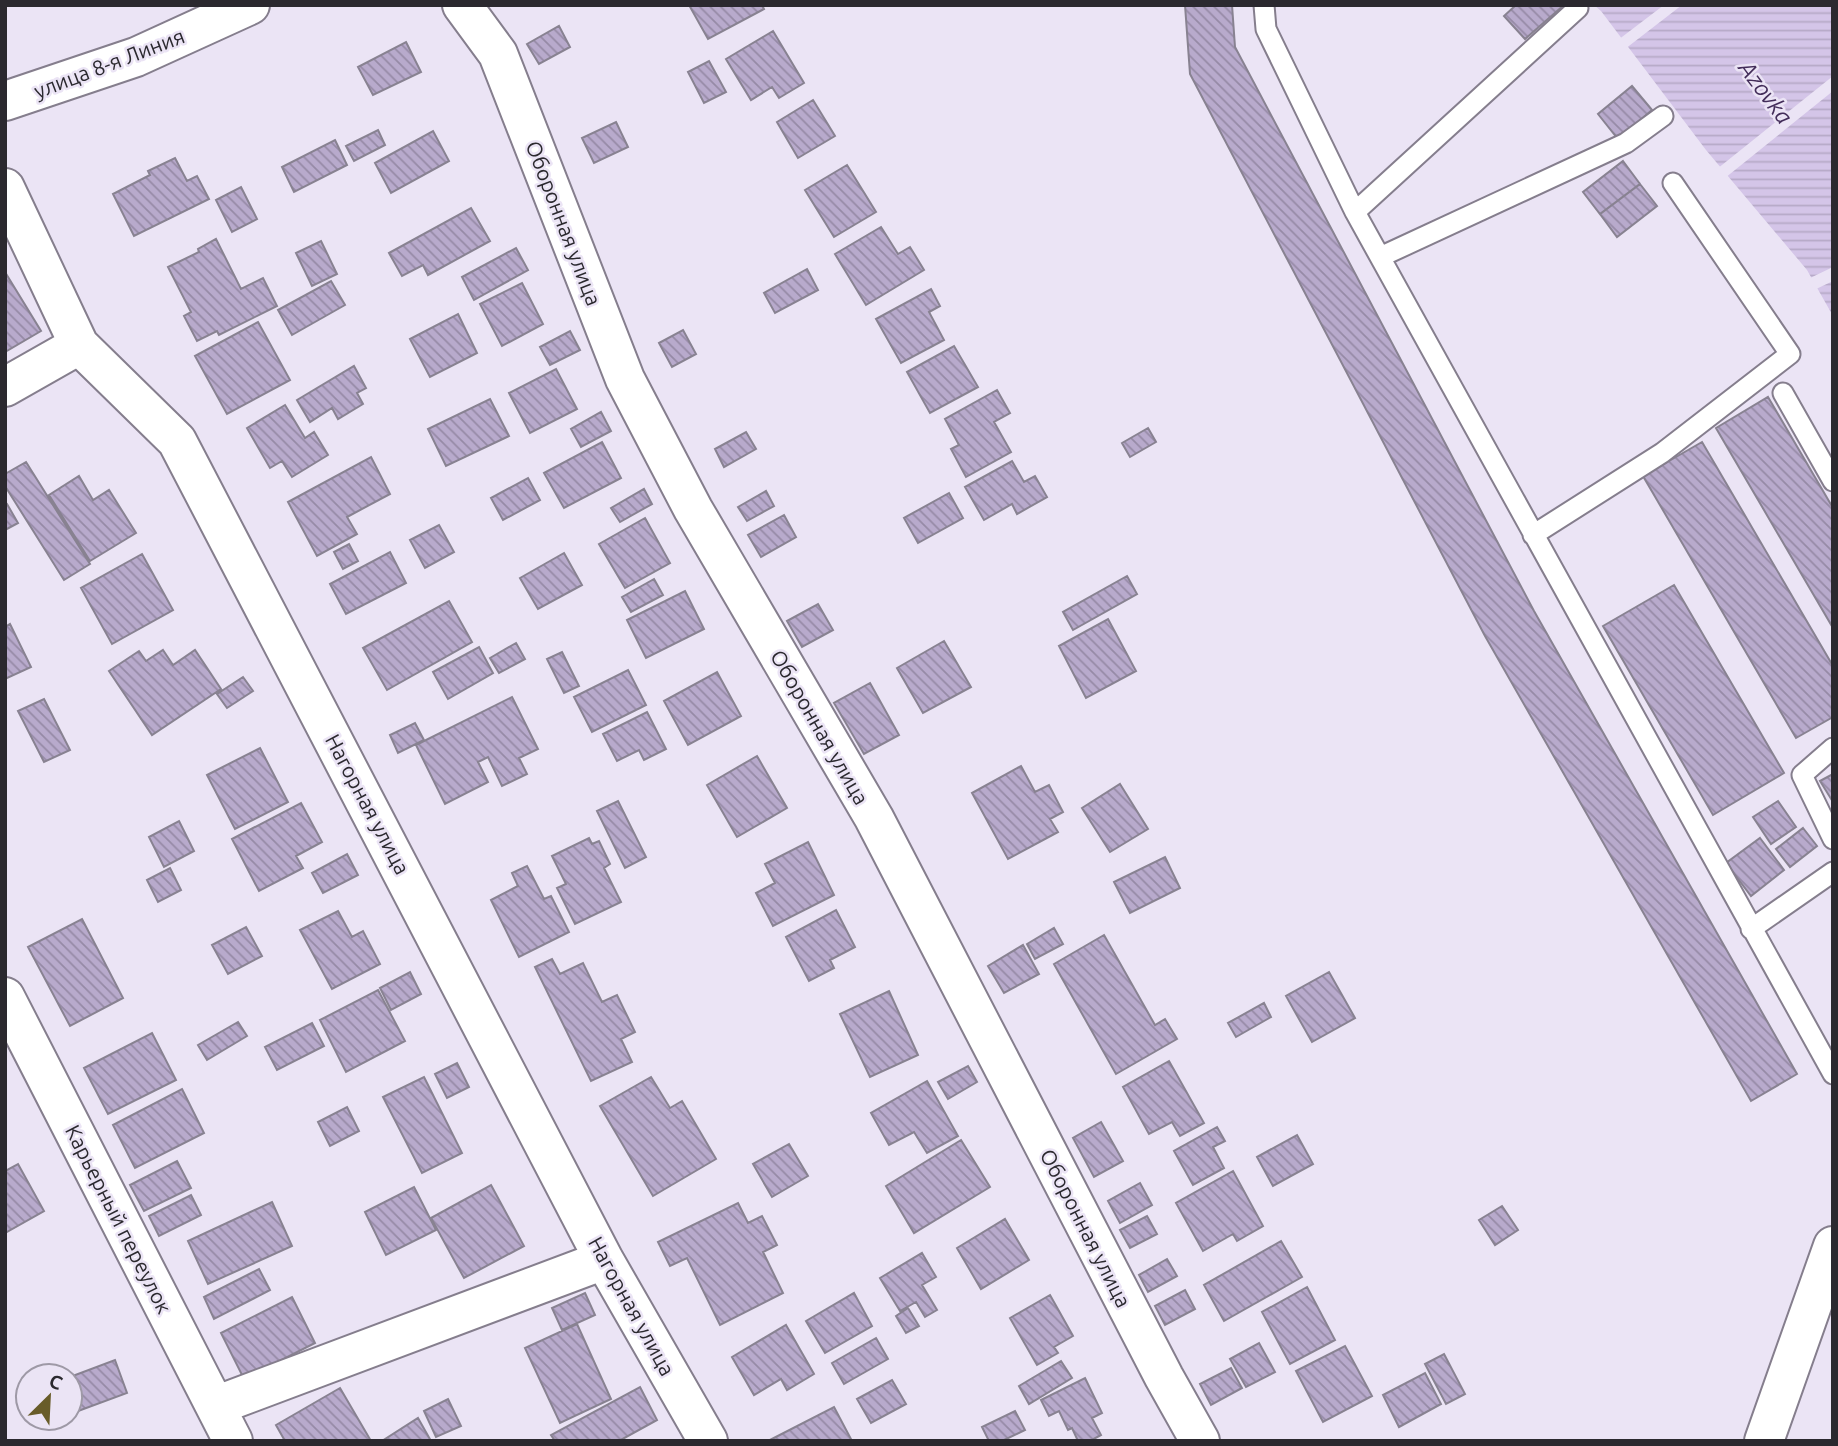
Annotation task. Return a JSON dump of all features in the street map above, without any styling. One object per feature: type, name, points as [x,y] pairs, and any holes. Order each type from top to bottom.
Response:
[{"type":"street","name":"улица 8-я Линия","points":[[5,101],[136,57],[250,5]]},
{"type":"street","name":"Оборонная улица","points":[[463,5],[498,54],[625,379],[693,509],[874,818],[1164,1377],[1200,1441]]},
{"type":"street","name":"Нагорная улица","points":[[5,188],[79,345],[177,441],[604,1260],[708,1441]]},
{"type":"street","points":[[5,387],[79,345]]},
{"type":"street","name":"Карьерный переулок","points":[[5,997],[233,1441]]},
{"type":"street","points":[[1764,1441],[1833,1246]]},
{"type":"street","points":[[215,1406],[604,1260]]},
{"type":"lane","points":[[1264,5],[1266,29],[1355,212],[1833,1074]]},
{"type":"lane","points":[[1355,212],[1578,8]]},
{"type":"lane","points":[[1380,257],[1626,143],[1663,116]]},
{"type":"lane","points":[[1533,535],[1662,453],[1790,354],[1674,183]]},
{"type":"lane","points":[[1783,393],[1833,481]]},
{"type":"lane","points":[[1833,748],[1802,775],[1833,839]]},
{"type":"lane","points":[[1751,929],[1833,872]]},
{"type":"water","name":"Azovka","points":[[1594,5],[1833,5],[1833,316],[1807,270],[1706,150]]},
{"type":"pier","points":[[1664,5],[1682,5],[1625,49],[1618,40]]},
{"type":"pier","points":[[1833,76],[1833,91],[1725,178],[1717,169]]},
{"type":"pier","points":[[1833,267],[1833,281],[1814,290],[1808,279]]},
{"type":"building","points":[[689,5],[762,5],[764,9],[708,39]]},
{"type":"building","points":[[1185,5],[1232,5],[1235,47],[1534,611],[1797,1074],[1751,1101],[1485,636],[1190,74]]},
{"type":"building","points":[[1516,5],[1564,5],[1525,39],[1504,16]]},
{"type":"building","points":[[559,26],[570,47],[539,64],[527,44]]},
{"type":"building","points":[[773,31],[804,83],[779,98],[772,87],[751,100],[726,59]]},
{"type":"building","points":[[406,42],[421,72],[373,95],[358,67]]},
{"type":"building","points":[[709,61],[726,92],[704,103],[688,72]]},
{"type":"building","points":[[1632,86],[1652,110],[1618,139],[1598,114]]},
{"type":"building","points":[[813,100],[835,136],[798,158],[777,122]]},
{"type":"building","points":[[616,122],[628,147],[594,163],[582,138]]},
{"type":"building","points":[[378,130],[385,145],[354,161],[346,146]]},
{"type":"building","points":[[433,131],[449,161],[391,193],[375,163]]},
{"type":"building","points":[[335,140],[347,165],[294,192],[282,167]]},
{"type":"building","points":[[175,158],[187,181],[197,176],[209,199],[134,236],[113,194],[150,175],[148,171]]},
{"type":"building","points":[[1623,161],[1640,184],[1600,214],[1583,192]]},
{"type":"building","points":[[847,165],[876,212],[834,237],[805,190]]},
{"type":"building","points":[[1640,184],[1657,206],[1617,237],[1600,214]]},
{"type":"building","points":[[241,187],[257,219],[232,232],[216,200]]},
{"type":"building","points":[[471,208],[490,241],[428,275],[423,265],[402,276],[389,253]]},
{"type":"building","points":[[881,227],[898,254],[910,247],[924,270],[866,305],[835,254]]},
{"type":"building","points":[[216,239],[241,289],[263,278],[277,306],[219,335],[217,331],[197,341],[184,316],[191,312],[168,267],[199,252],[198,249]]},
{"type":"building","points":[[321,241],[337,274],[312,286],[296,253]]},
{"type":"building","points":[[516,248],[528,270],[474,300],[462,277]]},
{"type":"building","points":[[807,269],[818,290],[775,313],[764,293]]},
{"type":"building","points":[[5,272],[41,331],[5,352]]},
{"type":"building","points":[[331,281],[345,305],[292,335],[278,310]]},
{"type":"building","points":[[522,283],[543,324],[502,346],[480,304]]},
{"type":"building","points":[[931,289],[940,306],[929,312],[944,340],[901,363],[876,319]]},
{"type":"building","points":[[458,314],[477,353],[430,377],[410,339]]},
{"type":"building","points":[[258,322],[290,380],[227,414],[195,356]]},
{"type":"building","points":[[683,330],[696,354],[672,367],[659,343]]},
{"type":"building","points":[[570,331],[580,350],[550,365],[540,347]]},
{"type":"building","points":[[954,346],[978,387],[930,413],[907,372]]},
{"type":"building","points":[[354,366],[366,388],[357,393],[363,404],[338,419],[332,408],[310,422],[297,400]]},
{"type":"building","points":[[556,369],[577,409],[530,433],[509,393]]},
{"type":"building","points":[[997,390],[1010,413],[994,422],[1011,452],[966,477],[951,449],[959,445],[945,419]]},
{"type":"building","points":[[1768,397],[1833,508],[1833,628],[1716,428]]},
{"type":"building","points":[[490,399],[509,436],[446,466],[428,429]]},
{"type":"building","points":[[285,405],[305,438],[314,432],[328,455],[292,477],[282,461],[270,468],[247,428]]},
{"type":"building","points":[[601,412],[611,431],[581,447],[571,429]]},
{"type":"building","points":[[1148,428],[1156,442],[1130,457],[1122,443]]},
{"type":"building","points":[[746,432],[756,449],[724,467],[715,449]]},
{"type":"building","points":[[602,442],[621,478],[564,508],[544,473]]},
{"type":"building","points":[[1702,442],[1833,666],[1833,717],[1796,738],[1643,476]]},
{"type":"building","points":[[371,457],[390,494],[347,517],[357,534],[317,556],[288,502]]},
{"type":"building","points":[[1012,461],[1024,482],[1035,476],[1047,497],[1017,514],[1012,504],[984,520],[965,487]]},
{"type":"building","points":[[26,462],[90,564],[64,580],[5,486],[5,474]]},
{"type":"building","points":[[79,476],[93,500],[109,490],[136,533],[90,561],[49,495]]},
{"type":"building","points":[[528,478],[540,500],[503,520],[491,498]]},
{"type":"building","points":[[644,489],[652,504],[620,522],[611,508]]},
{"type":"building","points":[[766,491],[774,506],[747,521],[738,507]]},
{"type":"building","points":[[949,493],[963,518],[918,543],[904,518]]},
{"type":"building","points":[[7,504],[18,523],[5,530],[5,505]]},
{"type":"building","points":[[784,515],[796,537],[761,557],[748,535]]},
{"type":"building","points":[[645,518],[670,563],[625,588],[599,544]]},
{"type":"building","points":[[439,525],[454,552],[425,568],[410,540]]},
{"type":"building","points":[[349,544],[358,561],[343,569],[334,552]]},
{"type":"building","points":[[390,552],[406,583],[346,614],[330,584]]},
{"type":"building","points":[[564,553],[582,585],[538,609],[520,578]]},
{"type":"building","points":[[142,554],[173,610],[112,644],[81,588]]},
{"type":"building","points":[[1127,576],[1137,594],[1073,630],[1063,612]]},
{"type":"building","points":[[654,579],[663,595],[631,612],[622,597]]},
{"type":"building","points":[[1674,585],[1784,773],[1713,815],[1603,626]]},
{"type":"building","points":[[685,591],[704,629],[646,658],[627,620]]},
{"type":"building","points":[[449,601],[472,642],[387,690],[363,648]]},
{"type":"building","points":[[818,604],[833,630],[802,647],[787,621]]},
{"type":"building","points":[[1108,619],[1136,671],[1086,698],[1059,646]]},
{"type":"building","points":[[10,624],[31,667],[5,679],[5,627]]},
{"type":"building","points":[[944,641],[971,687],[923,713],[897,668]]},
{"type":"building","points":[[516,643],[525,659],[499,673],[490,658]]},
{"type":"building","points":[[479,647],[493,673],[448,699],[433,672]]},
{"type":"building","points":[[163,650],[173,665],[195,650],[221,689],[152,735],[109,671],[139,651],[146,661]]},
{"type":"building","points":[[562,652],[579,686],[564,693],[547,659]]},
{"type":"building","points":[[628,670],[646,705],[592,732],[574,697]]},
{"type":"building","points":[[717,672],[741,716],[688,745],[664,701]]},
{"type":"building","points":[[243,677],[253,691],[227,708],[217,694]]},
{"type":"building","points":[[870,683],[899,735],[864,754],[834,703]]},
{"type":"building","points":[[512,697],[538,749],[519,758],[527,774],[502,786],[488,757],[478,762],[488,782],[445,804],[416,745]]},
{"type":"building","points":[[44,699],[70,750],[44,762],[18,711]]},
{"type":"building","points":[[647,712],[666,749],[644,760],[639,750],[617,761],[603,734]]},
{"type":"building","points":[[415,723],[424,740],[398,753],[390,735]]},
{"type":"building","points":[[260,748],[288,802],[235,829],[207,775]]},
{"type":"building","points":[[757,756],[787,808],[737,837],[707,785]]},
{"type":"building","points":[[1021,766],[1035,792],[1049,785],[1063,812],[1050,819],[1058,832],[1008,859],[972,793]]},
{"type":"building","points":[[1833,774],[1833,802],[1820,781]]},
{"type":"building","points":[[1120,784],[1148,829],[1110,852],[1082,808]]},
{"type":"building","points":[[618,801],[646,857],[625,868],[597,811]]},
{"type":"building","points":[[1778,801],[1796,827],[1771,844],[1753,817]]},
{"type":"building","points":[[301,803],[322,842],[296,856],[303,868],[259,891],[232,839]]},
{"type":"building","points":[[179,821],[194,851],[164,867],[149,837]]},
{"type":"building","points":[[1803,828],[1817,846],[1790,867],[1776,849]]},
{"type":"building","points":[[589,838],[592,844],[599,841],[610,864],[604,868],[621,902],[575,924],[557,888],[566,884],[552,856]]},
{"type":"building","points":[[1760,838],[1784,870],[1751,896],[1726,863]]},
{"type":"building","points":[[808,842],[834,895],[773,926],[756,893],[775,883],[765,864]]},
{"type":"building","points":[[347,854],[358,875],[323,893],[312,873]]},
{"type":"building","points":[[1165,857],[1180,888],[1130,913],[1114,882]]},
{"type":"building","points":[[527,866],[544,899],[551,896],[569,932],[519,957],[491,900],[518,886],[512,873]]},
{"type":"building","points":[[170,868],[181,890],[158,902],[147,880]]},
{"type":"building","points":[[836,910],[855,947],[830,960],[834,968],[809,981],[786,937]]},
{"type":"building","points":[[338,911],[352,937],[363,931],[380,964],[332,989],[300,930]]},
{"type":"building","points":[[82,919],[123,998],[70,1026],[28,947]]},
{"type":"building","points":[[246,927],[262,956],[228,974],[212,945]]},
{"type":"building","points":[[1054,928],[1063,944],[1035,959],[1027,944]]},
{"type":"building","points":[[1104,935],[1155,1025],[1165,1019],[1177,1039],[1116,1074],[1054,964]]},
{"type":"building","points":[[1023,945],[1039,974],[1004,993],[988,966]]},
{"type":"building","points":[[552,959],[560,974],[583,963],[602,1002],[617,995],[635,1032],[621,1039],[632,1062],[591,1081],[535,967]]},
{"type":"building","points":[[410,972],[421,994],[391,1010],[380,988]]},
{"type":"building","points":[[1329,972],[1355,1018],[1312,1042],[1286,996]]},
{"type":"building","points":[[378,990],[405,1041],[346,1072],[320,1020]]},
{"type":"building","points":[[889,991],[918,1055],[870,1077],[840,1014]]},
{"type":"building","points":[[1264,1003],[1271,1017],[1236,1037],[1228,1023]]},
{"type":"building","points":[[238,1022],[247,1036],[207,1060],[198,1045]]},
{"type":"building","points":[[312,1023],[324,1046],[277,1070],[265,1047]]},
{"type":"building","points":[[152,1033],[176,1080],[108,1114],[84,1068]]},
{"type":"building","points":[[1169,1061],[1204,1123],[1180,1136],[1172,1122],[1149,1134],[1123,1087]]},
{"type":"building","points":[[457,1063],[469,1087],[447,1098],[435,1074]]},
{"type":"building","points":[[968,1066],[977,1082],[948,1099],[938,1082]]},
{"type":"building","points":[[424,1077],[462,1153],[422,1173],[383,1097]]},
{"type":"building","points":[[651,1077],[670,1108],[682,1101],[716,1159],[653,1196],[600,1106]]},
{"type":"building","points":[[927,1081],[958,1136],[927,1153],[914,1132],[889,1145],[871,1113]]},
{"type":"building","points":[[182,1089],[204,1133],[135,1168],[113,1125]]},
{"type":"building","points":[[347,1107],[359,1131],[330,1146],[318,1122]]},
{"type":"building","points":[[1101,1122],[1123,1161],[1094,1177],[1073,1138]]},
{"type":"building","points":[[1217,1127],[1225,1141],[1213,1147],[1224,1168],[1193,1185],[1174,1151]]},
{"type":"building","points":[[1297,1135],[1313,1164],[1273,1186],[1257,1157]]},
{"type":"building","points":[[961,1140],[990,1187],[914,1233],[886,1186]]},
{"type":"building","points":[[789,1144],[808,1176],[772,1197],[753,1164]]},
{"type":"building","points":[[177,1161],[191,1188],[144,1211],[130,1185]]},
{"type":"building","points":[[18,1164],[44,1211],[5,1233],[5,1171]]},
{"type":"building","points":[[1233,1171],[1263,1226],[1237,1241],[1233,1234],[1203,1251],[1176,1203]]},
{"type":"building","points":[[1140,1183],[1152,1205],[1120,1223],[1108,1201]]},
{"type":"building","points":[[491,1185],[524,1246],[464,1278],[431,1218]]},
{"type":"building","points":[[414,1187],[436,1230],[386,1255],[365,1212]]},
{"type":"building","points":[[191,1195],[201,1215],[159,1236],[149,1216]]},
{"type":"building","points":[[272,1202],[292,1246],[208,1284],[188,1241]]},
{"type":"building","points":[[738,1203],[748,1223],[762,1216],[777,1245],[763,1252],[783,1293],[720,1325],[687,1258],[670,1266],[658,1242]]},
{"type":"building","points":[[1502,1206],[1518,1230],[1495,1245],[1479,1220]]},
{"type":"building","points":[[1147,1216],[1157,1234],[1130,1248],[1120,1230]]},
{"type":"building","points":[[1005,1219],[1029,1260],[981,1289],[957,1248]]},
{"type":"building","points":[[1281,1241],[1302,1277],[1224,1321],[1204,1285]]},
{"type":"building","points":[[922,1253],[936,1277],[922,1285],[937,1310],[925,1317],[916,1302],[900,1311],[880,1278]]},
{"type":"building","points":[[1167,1259],[1177,1276],[1148,1292],[1139,1275]]},
{"type":"building","points":[[259,1269],[270,1290],[214,1319],[204,1297]]},
{"type":"building","points":[[1307,1287],[1335,1340],[1290,1364],[1262,1312]]},
{"type":"building","points":[[1185,1290],[1195,1309],[1165,1325],[1155,1306]]},
{"type":"building","points":[[585,1293],[595,1315],[562,1330],[552,1308]]},
{"type":"building","points":[[854,1293],[872,1326],[825,1353],[806,1321]]},
{"type":"building","points":[[1050,1295],[1073,1336],[1054,1347],[1058,1353],[1037,1365],[1010,1318]]},
{"type":"building","points":[[292,1297],[315,1343],[244,1379],[221,1333]]},
{"type":"building","points":[[908,1308],[919,1326],[906,1333],[896,1316]]},
{"type":"building","points":[[577,1324],[611,1399],[560,1423],[525,1348]]},
{"type":"building","points":[[786,1325],[814,1374],[787,1390],[781,1379],[754,1395],[732,1357]]},
{"type":"building","points":[[876,1338],[888,1359],[844,1384],[832,1363]]},
{"type":"building","points":[[1259,1343],[1275,1372],[1246,1387],[1230,1359]]},
{"type":"building","points":[[1345,1346],[1372,1396],[1323,1422],[1296,1371]]},
{"type":"building","points":[[1444,1354],[1465,1394],[1446,1404],[1425,1364]]},
{"type":"building","points":[[115,1360],[127,1393],[84,1409],[84,1372]]},
{"type":"building","points":[[1061,1361],[1072,1378],[1029,1404],[1019,1386]]},
{"type":"building","points":[[1231,1368],[1242,1388],[1211,1405],[1200,1384]]},
{"type":"building","points":[[1425,1373],[1441,1404],[1399,1427],[1383,1395]]},
{"type":"building","points":[[1085,1378],[1102,1413],[1092,1418],[1101,1435],[1090,1441],[1078,1441],[1072,1428],[1068,1430],[1059,1411],[1049,1416],[1041,1400]]},
{"type":"building","points":[[892,1380],[906,1404],[871,1423],[857,1399]]},
{"type":"building","points":[[640,1387],[657,1420],[619,1441],[555,1441],[551,1435]]},
{"type":"building","points":[[340,1388],[371,1441],[285,1441],[276,1425]]},
{"type":"building","points":[[448,1399],[461,1426],[436,1437],[424,1411]]},
{"type":"building","points":[[834,1407],[852,1441],[768,1441]]},
{"type":"building","points":[[1015,1411],[1025,1430],[1002,1441],[989,1441],[982,1427]]},
{"type":"building","points":[[418,1418],[431,1441],[382,1441]]}]
